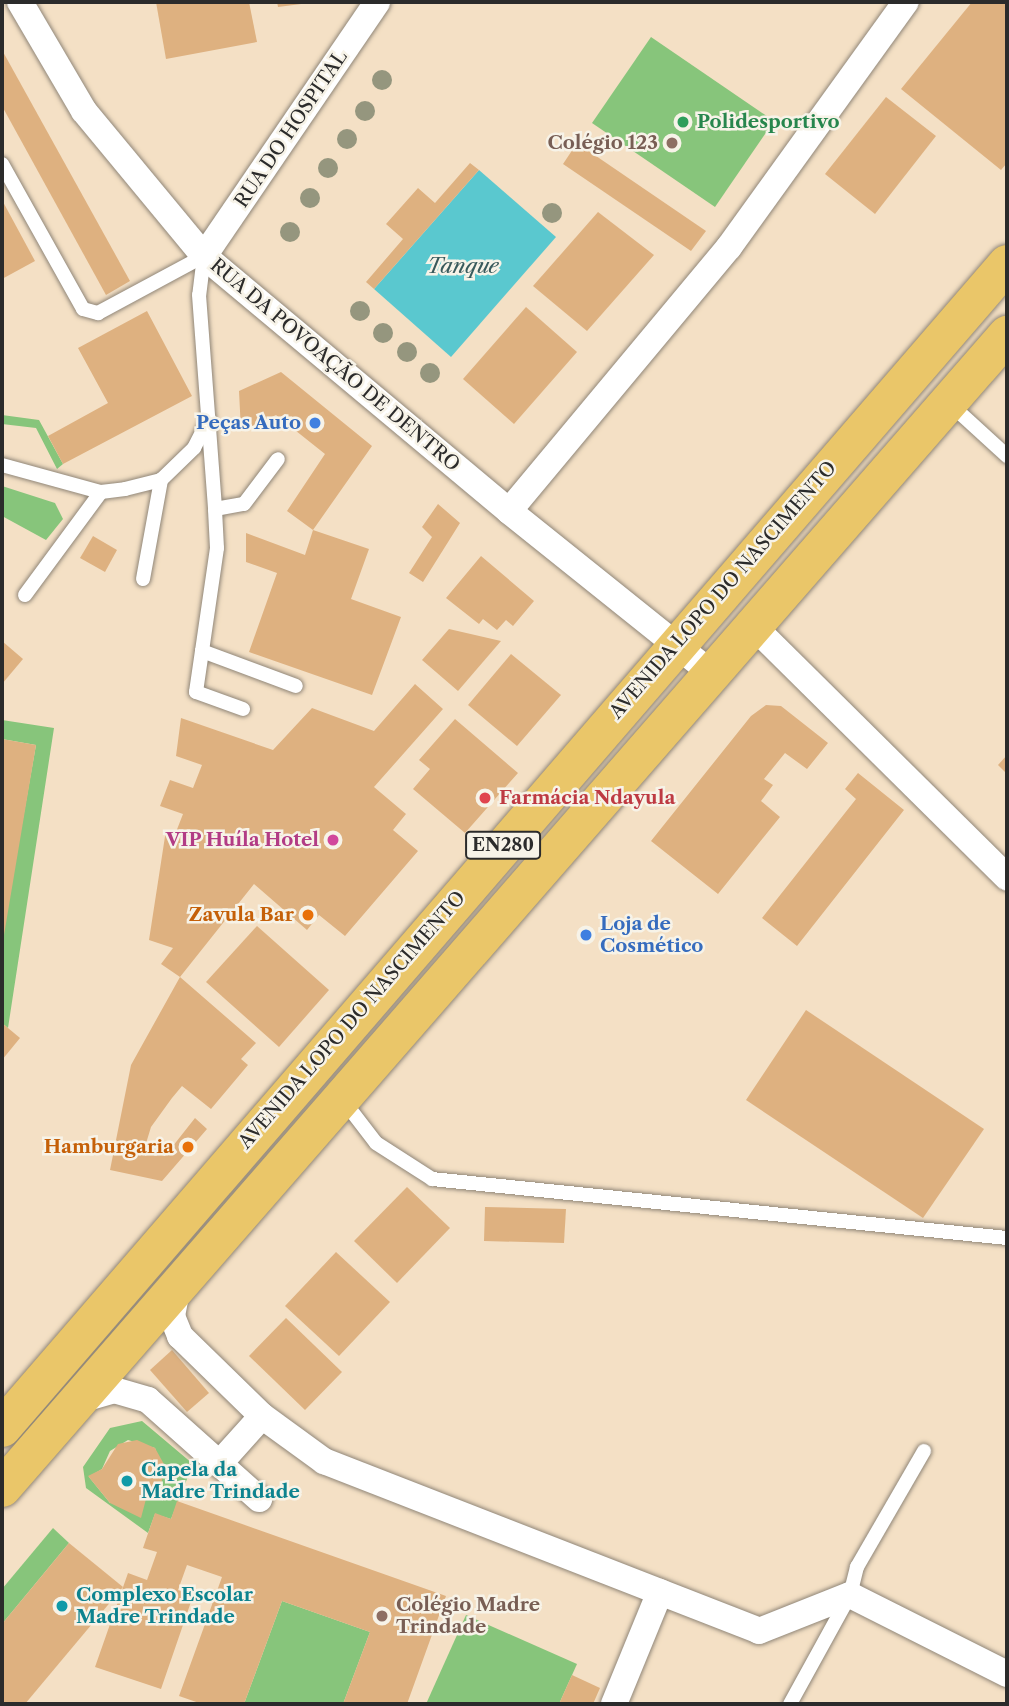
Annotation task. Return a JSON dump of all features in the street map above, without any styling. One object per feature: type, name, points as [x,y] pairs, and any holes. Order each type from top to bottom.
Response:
[{"type":"main road","name":"AVENIDA LOPO DO NASCIMENTO","points":[[2,1428],[677,642],[1007,264]]},
{"type":"main road","name":"EN280","points":[[2,1488],[710,672],[1007,335]]},
{"type":"street","name":"RUA DA POVOAÇÃO DE DENTRO","points":[[20,2],[84,111],[204,256],[509,511],[677,642],[710,672]]},
{"type":"street","name":"RUA DO HOSPITAL","points":[[204,256],[377,2]]},
{"type":"street","points":[[509,511],[729,247],[906,2]]},
{"type":"street","points":[[752,625],[1007,877]]},
{"type":"street","points":[[178,1284],[172,1316],[180,1336],[262,1416],[324,1461],[759,1631],[850,1595],[1007,1674]]},
{"type":"street","points":[[75,1402],[114,1390],[148,1400],[259,1499]]},
{"type":"street","points":[[219,1464],[262,1416]]},
{"type":"street","points":[[614,1704],[660,1592]]},
{"type":"lane","points":[[2,164],[83,309],[98,313],[204,256]]},
{"type":"lane","points":[[204,256],[199,295],[217,548],[196,692],[243,709]]},
{"type":"lane","points":[[948,402],[1007,456]]},
{"type":"lane","points":[[2,465],[101,492],[160,480],[194,447],[209,419]]},
{"type":"lane","points":[[215,509],[244,505],[278,459]]},
{"type":"lane","points":[[143,579],[160,480]]},
{"type":"lane","points":[[25,596],[101,492]]},
{"type":"lane","points":[[202,651],[296,686]]},
{"type":"lane","points":[[341,1097],[376,1143],[432,1179],[1007,1238]]},
{"type":"lane","points":[[790,1704],[850,1595],[857,1567],[924,1451]]},
{"type":"green space","name":"Polidesportivo","points":[[651,37],[774,121],[715,207],[592,123]]},
{"type":"green space","points":[[2,415],[39,420],[63,464],[57,469],[36,428],[2,424]]},
{"type":"green space","points":[[2,486],[55,503],[63,519],[46,540],[2,516]]},
{"type":"green space","points":[[2,720],[54,728],[8,1028],[2,1023],[2,937],[36,745],[2,739]]},
{"type":"green space","points":[[142,1421],[193,1464],[171,1519],[155,1514],[148,1533],[86,1488],[83,1467],[110,1428]],"holes":[[[128,1440],[155,1448],[164,1476],[146,1499],[110,1503],[89,1477],[102,1469],[110,1451]]]},
{"type":"green space","points":[[53,1528],[69,1543],[2,1624],[2,1589]]},
{"type":"green space","points":[[282,1601],[370,1632],[343,1704],[244,1704]]},
{"type":"green space","points":[[466,1615],[577,1664],[559,1704],[426,1704]]},
{"type":"water","name":"Tanque","points":[[479,170],[556,237],[451,357],[374,289]]},
{"type":"building","points":[[156,2],[249,2],[257,42],[166,59]]},
{"type":"building","points":[[277,2],[309,2],[309,3],[278,7]]},
{"type":"building","points":[[972,2],[1007,2],[1007,163],[1001,170],[901,89]]},
{"type":"building","points":[[2,50],[130,281],[106,295],[2,106]]},
{"type":"building","points":[[886,97],[936,136],[875,214],[825,174]]},
{"type":"building","points":[[577,143],[706,231],[691,251],[563,164]]},
{"type":"building","points":[[470,163],[479,170],[374,289],[366,282],[403,239],[386,224],[418,188],[435,203]]},
{"type":"building","points":[[2,200],[35,261],[2,279]]},
{"type":"building","points":[[598,212],[654,255],[587,331],[533,286]]},
{"type":"building","points":[[526,307],[577,352],[514,424],[463,379]]},
{"type":"building","points":[[147,311],[192,396],[63,464],[48,436],[108,403],[78,348]]},
{"type":"building","name":"Peças Auto","points":[[281,372],[372,446],[313,530],[287,511],[325,454],[276,415],[241,431],[239,391]]},
{"type":"building","points":[[438,504],[460,523],[423,582],[409,573],[432,537],[422,527]]},
{"type":"building","points":[[313,530],[369,549],[351,599],[401,617],[372,695],[249,652],[277,573],[246,562],[246,533],[305,555]]},
{"type":"building","points":[[93,536],[117,550],[105,572],[80,558]]},
{"type":"building","points":[[481,556],[534,601],[513,626],[506,620],[497,630],[483,619],[479,624],[446,598]]},
{"type":"building","points":[[449,629],[501,641],[458,691],[422,660]]},
{"type":"building","points":[[2,641],[23,659],[2,684]]},
{"type":"building","points":[[511,654],[561,695],[517,746],[468,705]]},
{"type":"building","points":[[415,684],[443,709],[374,787],[406,814],[393,830],[418,851],[345,936],[319,915],[307,930],[254,884],[180,977],[161,964],[173,948],[149,940],[166,830],[176,832],[183,814],[160,806],[170,780],[193,788],[202,765],[176,756],[181,718],[273,750],[312,708],[374,731]]},
{"type":"building","points":[[766,705],[781,706],[828,743],[807,769],[785,753],[764,779],[773,785],[761,801],[780,817],[718,894],[651,841],[751,716]]},
{"type":"building","points":[[455,719],[518,773],[465,833],[413,789],[430,769],[419,760]]},
{"type":"building","points":[[2,739],[36,745],[3,941],[2,941]]},
{"type":"building","points":[[1007,755],[1007,774],[998,765]]},
{"type":"building","points":[[858,773],[904,810],[797,946],[762,918],[856,799],[845,789]]},
{"type":"building","points":[[257,926],[329,990],[279,1047],[206,982]]},
{"type":"building","points":[[180,977],[256,1043],[241,1059],[248,1065],[211,1109],[182,1086],[151,1127],[144,1150],[165,1156],[195,1118],[207,1129],[162,1181],[110,1170],[131,1065]]},
{"type":"building","points":[[806,1010],[984,1129],[923,1218],[746,1100]]},
{"type":"building","points":[[2,1023],[20,1038],[2,1060]]},
{"type":"building","points":[[407,1187],[450,1228],[397,1283],[354,1241]]},
{"type":"building","points":[[485,1207],[566,1209],[564,1243],[484,1241]]},
{"type":"building","points":[[336,1252],[390,1302],[339,1356],[285,1306]]},
{"type":"building","points":[[286,1318],[342,1372],[305,1410],[249,1356]]},
{"type":"building","points":[[172,1350],[209,1393],[187,1412],[150,1370]]},
{"type":"building","name":"Capela da Madre Trindade","points":[[137,1440],[155,1448],[165,1466],[161,1485],[146,1499],[141,1518],[110,1503],[88,1476],[102,1469],[118,1444]]},
{"type":"building","name":"Colégio Madre Trindade","points":[[177,1501],[446,1596],[407,1704],[343,1704],[370,1632],[282,1601],[244,1704],[202,1704],[179,1696],[222,1577],[187,1565],[178,1590],[193,1596],[161,1689],[95,1667],[128,1573],[147,1580],[157,1552],[143,1548],[155,1513],[171,1519]]},
{"type":"building","name":"Complexo Escolar Madre Trindade","points":[[69,1543],[123,1587],[25,1704],[2,1704],[2,1624]]},
{"type":"building","points":[[572,1675],[600,1688],[593,1704],[559,1704]]},
{"type":"place","name":"Polidesportivo","points":[[683,122]]},
{"type":"place","name":"Colégio 123","points":[[672,143]]},
{"type":"place","name":"Peças Auto","points":[[315,423]]},
{"type":"place","name":"Farmácia Ndayula","points":[[485,798]]},
{"type":"place","name":"VIP Huíla Hotel","points":[[333,840]]},
{"type":"place","name":"Zavula Bar","points":[[308,915]]},
{"type":"place","name":"Loja de Cosmético","points":[[586,935]]},
{"type":"place","name":"Hamburgaria","points":[[188,1147]]},
{"type":"place","name":"Capela da Madre Trindade","points":[[127,1481]]},
{"type":"place","name":"Complexo Escolar Madre Trindade","points":[[62,1606]]},
{"type":"place","name":"Colégio Madre Trindade","points":[[382,1616]]}]
